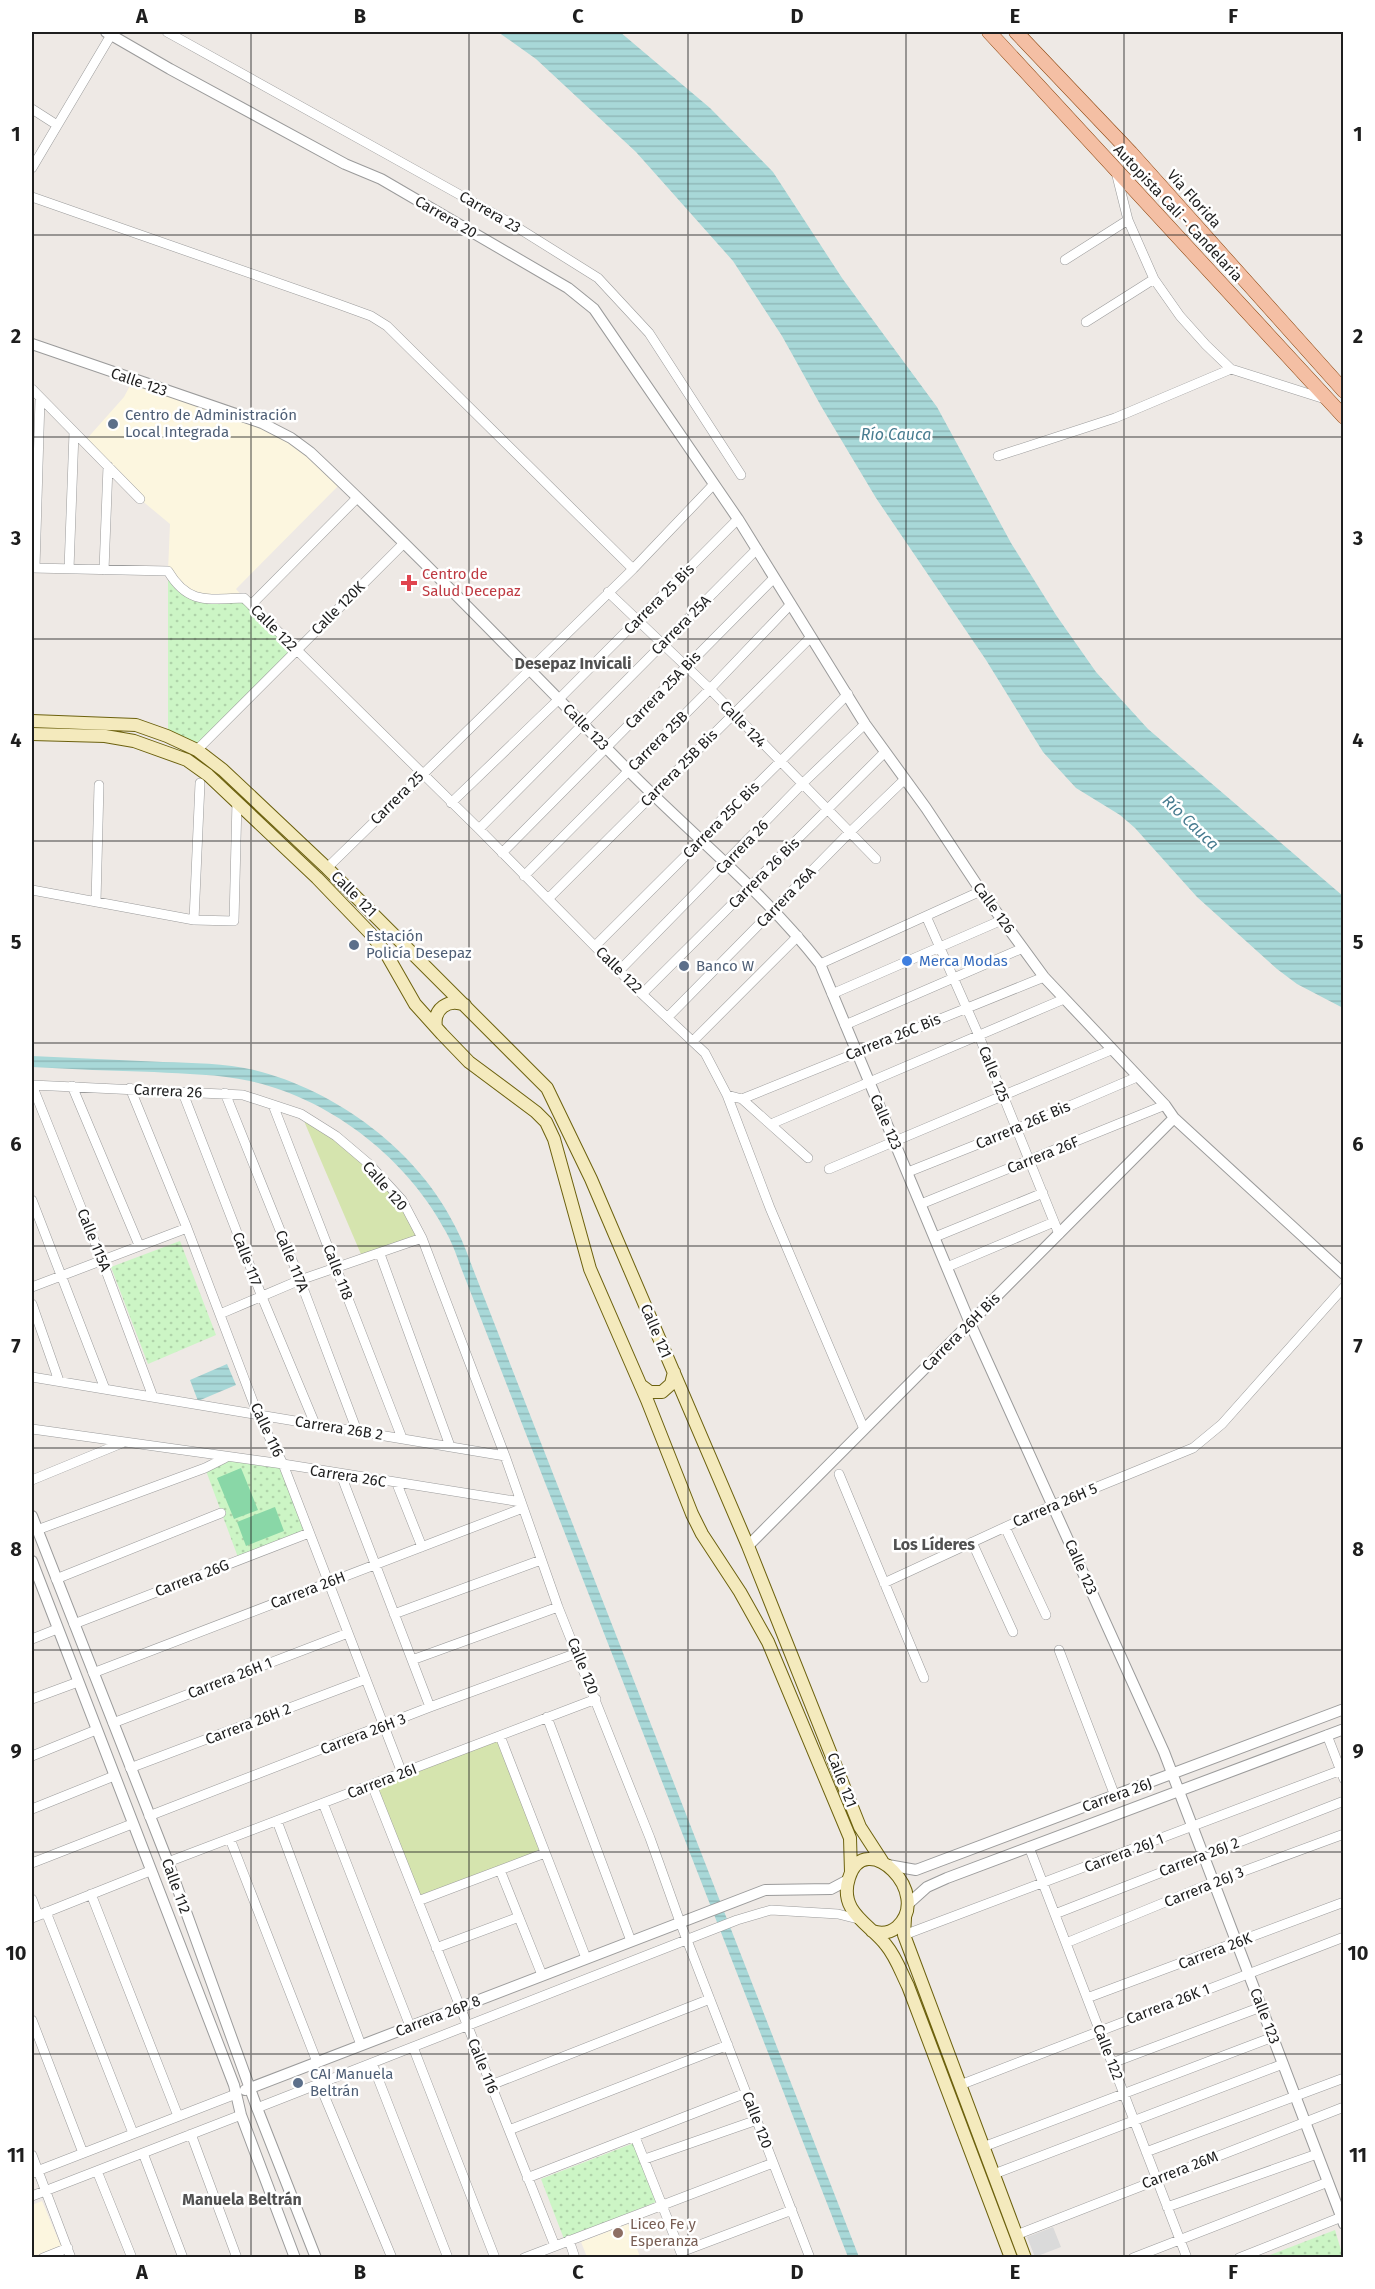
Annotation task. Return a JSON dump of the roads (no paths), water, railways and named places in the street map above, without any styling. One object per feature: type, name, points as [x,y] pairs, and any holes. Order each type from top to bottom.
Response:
[{"type":"main road","name":"Autopista Cali - Candelaria","points":[[989,32],[1344,417]]},
{"type":"main road","name":"Via Florida","points":[[1016,32],[1131,153],[1344,391]]},
{"type":"main road","points":[[32,721],[136,724],[196,750],[223,770],[327,868]]},
{"type":"main road","points":[[32,734],[105,736],[144,744],[187,760],[237,801]]},
{"type":"main road","name":"Calle 121","points":[[237,801],[370,933],[387,955],[415,1004],[469,1062],[546,1122],[554,1139],[590,1269],[641,1385],[697,1524],[768,1642],[850,1838],[852,1852],[850,1876]]},
{"type":"main road","name":"Calle 121","points":[[327,868],[547,1089],[591,1179],[748,1546],[860,1827],[885,1863]]},
{"type":"main road","points":[[436,1027],[435,1017],[445,1004],[456,1002],[466,1006]]},
{"type":"main road","points":[[641,1385],[650,1392],[662,1392],[671,1384],[674,1372]]},
{"type":"main road","points":[[1011,2258],[908,1986],[894,1956],[885,1943],[858,1919],[850,1903],[850,1876],[856,1865],[865,1860],[885,1863],[901,1881],[906,1909],[904,1935],[1025,2258]]},
{"type":"main road","points":[[872,1931],[884,1933],[894,1929],[903,1920],[906,1909]]},
{"type":"street","name":"Carrera 23","points":[[167,32],[507,221],[598,278],[649,333],[741,475]]},
{"type":"street","points":[[32,168],[109,33]]},
{"type":"street","name":"Carrera 20","points":[[109,33],[170,69],[345,164],[381,179],[568,288],[594,309],[714,484]]},
{"type":"street","points":[[32,109],[57,125]]},
{"type":"street","points":[[1116,170],[1128,219],[1154,279],[1180,316],[1206,345],[1231,369],[1328,400]]},
{"type":"street","points":[[32,197],[371,316],[387,326],[633,568]]},
{"type":"street","points":[[1065,260],[1128,219]]},
{"type":"street","points":[[1086,322],[1154,279]]},
{"type":"street","name":"Calle 123","points":[[32,344],[262,423],[291,438],[310,452],[404,543],[628,770],[751,886],[798,936],[819,963],[970,1323],[1164,1752],[1343,2219]]},
{"type":"street","points":[[998,456],[1115,418],[1231,369]]},
{"type":"street","points":[[32,389],[140,499]]},
{"type":"street","points":[[40,398],[34,568],[168,571],[177,586],[189,595],[204,600],[247,601],[357,498]]},
{"type":"street","points":[[69,569],[74,432]]},
{"type":"street","points":[[104,570],[108,466]]},
{"type":"street","name":"Calle 126","points":[[714,484],[865,724],[1044,977],[1165,1105],[1174,1118],[1344,1274]]},
{"type":"street","name":"Carrera 25","points":[[327,868],[633,568],[714,484]]},
{"type":"street","name":"Carrera 25 Bis","points":[[451,803],[559,699],[738,519]]},
{"type":"street","name":"Calle 120K","points":[[196,750],[404,543]]},
{"type":"street","name":"Carrera 25A","points":[[479,829],[757,549]]},
{"type":"street","name":"Carrera 25A Bis","points":[[502,853],[774,578]]},
{"type":"street","name":"Calle 124","points":[[608,592],[710,689],[876,859]]},
{"type":"street","name":"Calle 122","points":[[247,601],[479,829],[642,994],[705,1053],[727,1095],[770,1208],[864,1429]]},
{"type":"street","name":"Carrera 25B","points":[[524,876],[791,604]]},
{"type":"street","name":"Carrera 25B Bis","points":[[548,899],[811,637]]},
{"type":"street","name":"Carrera 25C Bis","points":[[595,946],[848,694]]},
{"type":"street","name":"Carrera 26","points":[[619,971],[802,784],[865,724]]},
{"type":"street","name":"Carrera 26 Bis","points":[[642,994],[885,752]]},
{"type":"street","name":"Carrera 26A","points":[[668,1017],[905,779]]},
{"type":"street","points":[[195,920],[200,783]]},
{"type":"street","points":[[96,902],[99,785]]},
{"type":"street","points":[[32,890],[195,920],[234,921],[237,801]]},
{"type":"street","points":[[819,963],[981,891]]},
{"type":"street","name":"Calle 125","points":[[926,916],[979,1036],[1059,1234]]},
{"type":"street","points":[[832,994],[1002,920]]},
{"type":"street","points":[[693,1041],[798,936]]},
{"type":"street","points":[[846,1025],[1023,948]]},
{"type":"street","name":"Carrera 26C Bis","points":[[742,1099],[1044,977]]},
{"type":"street","points":[[771,1124],[1064,999]]},
{"type":"street","points":[[829,1169],[1112,1050]]},
{"type":"street","name":"Carrera 26E Bis","points":[[908,1172],[1137,1077]]},
{"type":"street","name":"Carrera 26","points":[[32,1085],[225,1093],[243,1095],[301,1114]]},
{"type":"street","name":"Calle 115A","points":[[32,1085],[102,1260],[153,1397]]},
{"type":"street","points":[[72,1086],[139,1245]]},
{"type":"street","name":"Calle 116","points":[[130,1089],[187,1228],[258,1414],[283,1464],[402,1773]]},
{"type":"street","name":"Calle 117","points":[[183,1093],[262,1297],[315,1424]]},
{"type":"street","name":"Calle 117A","points":[[225,1093],[300,1280],[357,1431]]},
{"type":"street","points":[[727,1095],[742,1099],[808,1158]]},
{"type":"street","name":"Calle 118","points":[[273,1105],[402,1438]]},
{"type":"street","name":"Carrera 26F","points":[[921,1204],[1165,1105]]},
{"type":"street","name":"Calle 120","points":[[301,1114],[336,1136],[369,1164],[402,1200],[422,1238],[505,1456],[558,1607],[650,1838],[687,1941],[809,2257]]},
{"type":"street","name":"Carrera 26H Bis","points":[[748,1546],[1174,1118]]},
{"type":"street","points":[[935,1238],[1043,1193]]},
{"type":"street","points":[[32,1200],[105,1389]]},
{"type":"street","points":[[947,1267],[1054,1222]]},
{"type":"street","points":[[32,1287],[187,1228]]},
{"type":"street","points":[[220,1314],[300,1280],[422,1238]]},
{"type":"street","points":[[380,1254],[450,1446]]},
{"type":"street","name":"Carrera 26H 5","points":[[884,1582],[1053,1505],[1193,1448],[1222,1424],[1344,1287]]},
{"type":"street","points":[[32,1304],[59,1381]]},
{"type":"street","name":"Carrera 26B 2","points":[[32,1377],[505,1456]]},
{"type":"street","name":"Carrera 26C","points":[[32,1429],[225,1458],[283,1464],[522,1505]]},
{"type":"street","points":[[32,1480],[125,1443]]},
{"type":"street","points":[[37,1530],[205,1468],[225,1458]]},
{"type":"street","points":[[839,1474],[924,1678]]},
{"type":"street","points":[[341,1475],[430,1707]]},
{"type":"street","points":[[397,1484],[422,1547]]},
{"type":"street","name":"Carrera 26H","points":[[93,1673],[422,1547],[522,1505]]},
{"type":"street","points":[[56,1579],[221,1513]]},
{"type":"street","name":"Calle 112","points":[[32,1516],[168,1863],[257,2108],[316,2258]]},
{"type":"street","points":[[1005,1527],[1046,1615]]},
{"type":"street","name":"Carrera 26G","points":[[74,1624],[309,1533]]},
{"type":"street","points":[[972,1542],[1013,1632]]},
{"type":"street","points":[[394,1614],[541,1560]]},
{"type":"street","name":"Calle 112","points":[[32,1561],[36,1585],[78,1682],[236,2094],[241,2115],[295,2258]]},
{"type":"street","points":[[412,1660],[558,1607]]},
{"type":"street","points":[[32,1639],[57,1629]]},
{"type":"street","name":"Carrera 26H 1","points":[[113,1723],[348,1633]]},
{"type":"street","points":[[1059,1650],[1115,1796]]},
{"type":"street","name":"Carrera 26H 3","points":[[149,1816],[430,1707],[577,1653]]},
{"type":"street","name":"Carrera 26H 2","points":[[130,1768],[366,1679]]},
{"type":"street","points":[[32,1699],[78,1682]]},
{"type":"street","name":"Carrera 26I","points":[[168,1863],[596,1699]]},
{"type":"street","name":"Carrera 26J","points":[[885,1863],[916,1870],[1344,1709]]},
{"type":"street","points":[[547,1717],[631,1941]]},
{"type":"street","name":"Carrera 26J","points":[[906,1909],[927,1887],[1344,1729]]},
{"type":"street","points":[[32,1756],[96,1730]]},
{"type":"street","points":[[1327,1735],[1342,1773]]},
{"type":"street","points":[[500,1736],[586,1958]]},
{"type":"street","points":[[1153,1782],[1162,1767],[1164,1752],[1180,1764],[1192,1767]]},
{"type":"street","name":"Carrera 26J 1","points":[[904,1935],[1342,1773]]},
{"type":"street","points":[[32,1809],[114,1776]]},
{"type":"street","points":[[1187,1812],[1186,1805],[1190,1793],[1199,1784]]},
{"type":"street","name":"Calle 116","points":[[372,1785],[555,2246]]},
{"type":"street","points":[[1159,1799],[1177,1803],[1187,1812]]},
{"type":"street","name":"Carrera 26J 2","points":[[1055,1914],[1344,1801]]},
{"type":"street","points":[[323,1803],[410,2026]]},
{"type":"street","points":[[277,1821],[361,2045]]},
{"type":"street","points":[[32,1863],[132,1824]]},
{"type":"street","name":"Carrera 26J 3","points":[[1066,1943],[1214,1882],[1344,1834]]},
{"type":"street","points":[[230,1839],[317,2062]]},
{"type":"street","name":"Calle 122","points":[[1029,1847],[1187,2258]]},
{"type":"street","points":[[418,1901],[545,1853]]},
{"type":"street","points":[[500,1870],[542,1976]]},
{"type":"street","points":[[38,1915],[150,1871]]},
{"type":"street","name":"Carrera 26P 8","points":[[34,2171],[765,1890],[831,1889],[850,1876]]},
{"type":"street","points":[[91,1894],[178,2116]]},
{"type":"street","points":[[32,1899],[133,2133]]},
{"type":"street","name":"Carrera 26K","points":[[1087,1998],[1344,1902]]},
{"type":"street","name":"Carrera 26P 8","points":[[257,2108],[737,1920],[771,1910],[838,1914],[858,1919]]},
{"type":"street","points":[[436,1948],[519,1917]]},
{"type":"street","name":"Carrera 26K 1","points":[[960,2085],[1344,1937]]},
{"type":"street","points":[[491,2085],[710,1999]]},
{"type":"street","points":[[1112,2063],[1261,2007]]},
{"type":"street","points":[[32,2020],[82,2153]]},
{"type":"street","points":[[983,2147],[1273,2037]]},
{"type":"street","points":[[508,2130],[728,2045]]},
{"type":"street","points":[[413,2047],[495,2258]]},
{"type":"street","points":[[372,2063],[448,2258]]},
{"type":"street","points":[[993,2174],[1283,2064]]},
{"type":"street","points":[[1146,2152],[1344,2078]]},
{"type":"street","points":[[320,2083],[392,2258]]},
{"type":"street","points":[[527,2178],[747,2093]]},
{"type":"street","name":"Carrera 26M","points":[[1016,2235],[1344,2107]]},
{"type":"street","points":[[32,2196],[241,2115]]},
{"type":"street","points":[[645,2159],[757,2120]]},
{"type":"street","points":[[191,2134],[237,2258]]},
{"type":"street","points":[[635,2137],[682,2255],[792,2210]]},
{"type":"street","points":[[143,2153],[183,2258]]},
{"type":"street","points":[[1167,2207],[1317,2154]]},
{"type":"street","points":[[32,2155],[34,2171],[45,2191],[69,2253],[43,2258]]},
{"type":"street","points":[[524,2258],[773,2163]]},
{"type":"street","points":[[97,2171],[132,2258]]},
{"type":"street","points":[[1133,2258],[1179,2238],[1328,2182]]},
{"type":"street","points":[[1239,2258],[1343,2219]]},
{"type":"street","points":[[569,2240],[575,2258]]},
{"type":"water","name":"Río Cauca","points":[[498,32],[620,32],[710,108],[773,172],[842,278],[937,407],[1011,543],[1056,615],[1096,672],[1148,729],[1343,896],[1343,1008],[1297,984],[1277,969],[1197,897],[1135,828],[1120,815],[1076,788],[1043,752],[986,660],[876,498],[782,336],[733,261],[636,152],[536,59]]},
{"type":"water","points":[[32,1056],[220,1065],[254,1070],[285,1079],[344,1108],[372,1128],[397,1149],[440,1200],[466,1251],[859,2257],[848,2257],[454,1249],[430,1205],[411,1180],[364,1136],[337,1117],[280,1089],[250,1081],[214,1076],[32,1067]]},
{"type":"water","points":[[227,1364],[236,1385],[198,1401],[190,1380]]},
{"type":"place","name":"Centro de Administración Local Integrada","points":[[113,424]]},
{"type":"place","name":"Centro de Salud Decepaz","points":[[409,583]]},
{"type":"place","name":"Estación Policía Desepaz","points":[[354,945]]},
{"type":"place","name":"Merca Modas","points":[[907,961]]},
{"type":"place","name":"Banco W","points":[[684,966]]},
{"type":"place","name":"CAI Manuela Beltrán","points":[[298,2083]]},
{"type":"place","name":"Liceo Fe y Esperanza","points":[[618,2233]]},
{"type":"district","name":"Desepaz Invicali","points":[[573,663]]},
{"type":"district","name":"Los Líderes","points":[[934,1544]]},
{"type":"district","name":"Manuela Beltrán","points":[[242,2199]]}]
